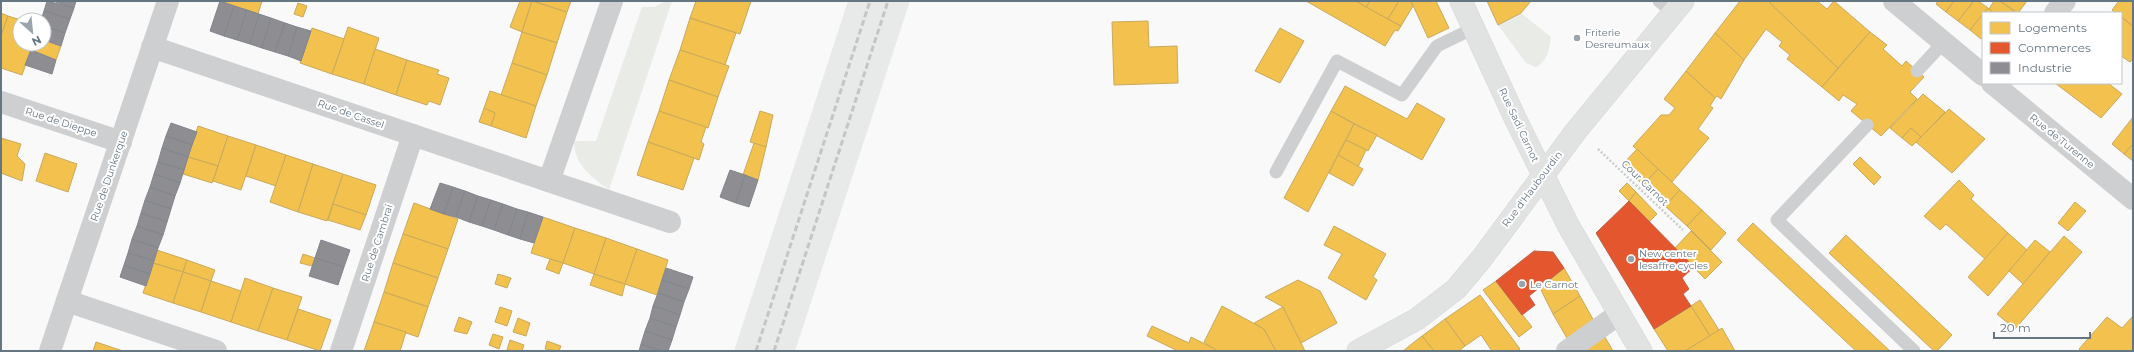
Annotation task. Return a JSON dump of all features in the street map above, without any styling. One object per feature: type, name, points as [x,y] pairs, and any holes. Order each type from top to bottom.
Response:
[{"type":"main road","name":"Rue Sadi Carnot","points":[[1461,1],[1543,176],[1568,225],[1641,351]]},
{"type":"main road","name":"Rue d'Haubourdin","points":[[1358,351],[1417,319],[1456,289],[1482,258],[1672,5]]},
{"type":"street","name":"Rue de Dunkerque","points":[[50,351],[168,1]]},
{"type":"street","points":[[549,181],[612,1]]},
{"type":"street","name":"Rue de Turenne","points":[[1894,1],[1982,73]]},
{"type":"street","points":[[2057,12],[2065,1]]},
{"type":"street","name":"Rue de Cassel","points":[[152,47],[670,222]]},
{"type":"street","name":"Rue de Turenne","points":[[1995,84],[2133,199]]},
{"type":"street","name":"Rue de Dieppe","points":[[1,102],[121,142]]},
{"type":"street","name":"Rue de Cambrai","points":[[340,351],[413,135]]},
{"type":"street","points":[[67,301],[216,351]]},
{"type":"street","points":[[1568,351],[1619,314]]},
{"type":"lane","points":[[1276,172],[1338,61],[1402,95],[1437,46],[1474,28]]},
{"type":"lane","points":[[1917,71],[1944,42]]},
{"type":"lane","points":[[1867,125],[1777,220],[1914,351]]},
{"type":"path","name":"Cour Carnot","points":[[1596,147],[1683,230]]},
{"type":"shaded area","points":[[666,1],[672,1],[609,190],[585,170],[577,157],[574,141],[596,141],[642,7],[654,7]]},
{"type":"shaded area","points":[[848,1],[910,1],[795,351],[734,351]]},
{"type":"shaded area","points":[[1521,13],[1551,37],[1549,50],[1545,58],[1536,67],[1526,63],[1498,25]]},
{"type":"building: Logements","points":[[220,1],[262,1],[258,14]]},
{"type":"building: Logements","points":[[520,1],[532,1],[522,32],[510,27]]},
{"type":"building: Logements","points":[[532,1],[567,12],[557,43],[522,32]]},
{"type":"building: Logements","points":[[533,1],[571,1],[567,12]]},
{"type":"building: Logements","points":[[696,1],[751,1],[740,34],[690,18]]},
{"type":"building: Logements","points":[[1306,1],[1356,1],[1401,26],[1398,31],[1395,30],[1385,46]]},
{"type":"building: Logements","points":[[1356,1],[1370,1],[1366,7]]},
{"type":"building: Logements","points":[[1370,1],[1399,1],[1388,19],[1366,7]]},
{"type":"building: Logements","points":[[1399,1],[1411,1],[1413,6],[1401,26],[1388,19]]},
{"type":"building: Logements","points":[[1411,1],[1436,1],[1449,28],[1428,38]]},
{"type":"building: Logements","points":[[1487,1],[1531,1],[1521,13],[1498,25]]},
{"type":"building: Logements","points":[[1740,1],[1768,1],[1838,68],[1822,87],[1787,59],[1790,55],[1779,46],[1782,42],[1766,29],[1744,60],[1715,33]]},
{"type":"building: Logements","points":[[1768,1],[1817,1],[1827,9],[1834,1],[1870,32],[1838,68]]},
{"type":"building: Logements","points":[[1938,1],[1954,1],[1946,12],[1936,4]]},
{"type":"building: Logements","points":[[1954,1],[1974,1],[1958,21],[1946,12]]},
{"type":"building: Logements","points":[[1974,1],[1978,1],[1988,8],[1985,12],[1982,12],[1982,15],[1970,30],[1958,21]]},
{"type":"building: Logements","points":[[1994,1],[2000,1],[2015,12],[1993,12],[1989,9]]},
{"type":"building: Logements","points":[[2000,1],[2027,1],[2019,12]]},
{"type":"building: Logements","points":[[2119,1],[2133,1],[2133,26],[2122,18],[2122,12],[2115,12],[2112,10]]},
{"type":"building: Logements","points":[[298,3],[307,6],[303,17],[294,14]]},
{"type":"building: Logements","points":[[1988,8],[1993,12],[1985,12]]},
{"type":"building: Logements","points":[[1,13],[8,16],[1,36]]},
{"type":"building: Logements","points":[[1982,15],[1982,38],[1981,39],[1970,30]]},
{"type":"building: Logements","points":[[8,16],[12,17],[12,52],[30,52],[22,75],[1,68],[1,36]]},
{"type":"building: Logements","points":[[690,18],[736,33],[725,65],[680,50]]},
{"type":"building: Logements","points":[[2122,18],[2133,26],[2133,59],[2130,62],[2122,57]]},
{"type":"building: Logements","points":[[1148,21],[1149,47],[1177,46],[1178,83],[1114,85],[1112,22]]},
{"type":"building: Logements","points":[[348,27],[379,38],[364,84],[332,74]]},
{"type":"building: Logements","points":[[312,28],[344,39],[332,74],[300,63]]},
{"type":"building: Logements","points":[[1280,28],[1304,41],[1280,83],[1255,71]]},
{"type":"building: Logements","points":[[522,32],[557,43],[547,75],[512,63]]},
{"type":"building: Logements","points":[[1870,32],[1887,45],[1883,49],[1902,66],[1906,61],[1924,77],[1910,92],[1917,99],[1881,136],[1851,111],[1857,104],[1843,95],[1839,101],[1822,87]]},
{"type":"building: Logements","points":[[1715,33],[1744,60],[1721,99],[1717,96],[1715,98],[1686,71]]},
{"type":"building: Logements","points":[[52,43],[61,46],[56,60],[36,52],[52,52]]},
{"type":"building: Logements","points":[[375,49],[407,60],[396,95],[364,84]]},
{"type":"building: Logements","points":[[680,50],[729,66],[718,97],[669,80]]},
{"type":"building: Logements","points":[[407,60],[439,70],[437,74],[449,78],[440,105],[429,101],[427,105],[396,95]]},
{"type":"building: Logements","points":[[512,63],[547,75],[536,106],[501,95]]},
{"type":"building: Logements","points":[[1686,71],[1715,98],[1710,106],[1713,108],[1698,129],[1709,138],[1672,182],[1633,146],[1661,115],[1669,115],[1675,108],[1664,99]]},
{"type":"building: Logements","points":[[669,80],[718,97],[708,128],[659,111]]},
{"type":"building: Logements","points":[[2056,84],[2109,84],[2122,94],[2101,118]]},
{"type":"building: Logements","points":[[1345,86],[1407,119],[1417,103],[1445,119],[1422,160],[1331,111]]},
{"type":"building: Logements","points":[[490,91],[536,106],[526,138],[491,126],[495,113],[484,108]]},
{"type":"building: Logements","points":[[1923,94],[1945,112],[1921,137],[1911,128],[1902,138],[1890,128]]},
{"type":"building: Logements","points":[[484,108],[495,113],[491,126],[479,122]]},
{"type":"building: Logements","points":[[1949,109],[1985,139],[1952,173],[1916,142]]},
{"type":"building: Logements","points":[[659,111],[706,127],[701,142],[704,144],[699,160],[648,142]]},
{"type":"building: Logements","points":[[760,111],[773,115],[766,147],[750,142]]},
{"type":"building: Logements","points":[[1331,111],[1354,124],[1308,212],[1284,198]]},
{"type":"building: Logements","points":[[2133,117],[2133,144],[2124,154],[2112,144]]},
{"type":"building: Logements","points":[[1354,124],[1377,135],[1368,151],[1346,140]]},
{"type":"building: Logements","points":[[198,126],[228,136],[218,166],[188,157]]},
{"type":"building: Logements","points":[[1911,128],[1921,137],[1912,146],[1902,138]]},
{"type":"building: Logements","points":[[228,136],[256,145],[241,190],[213,181]]},
{"type":"building: Logements","points":[[1,138],[21,144],[17,156],[25,164],[22,181],[1,173]]},
{"type":"building: Logements","points":[[1346,140],[1366,150],[1358,167],[1338,155]]},
{"type":"building: Logements","points":[[648,142],[694,158],[683,190],[637,175]]},
{"type":"building: Logements","points":[[754,143],[766,147],[758,180],[743,175]]},
{"type":"building: Logements","points":[[2133,144],[2133,161],[2124,154]]},
{"type":"building: Logements","points":[[256,145],[286,155],[276,186],[246,176]]},
{"type":"building: Logements","points":[[1637,149],[1658,169],[1643,185],[1622,165]]},
{"type":"building: Logements","points":[[45,153],[77,164],[68,192],[36,181]]},
{"type":"building: Logements","points":[[286,155],[313,164],[298,212],[270,202]]},
{"type":"building: Logements","points":[[1338,155],[1363,169],[1353,186],[1329,173]]},
{"type":"building: Logements","points":[[188,157],[218,166],[212,183],[183,174]]},
{"type":"building: Logements","points":[[1860,157],[1881,177],[1874,185],[1853,164]]},
{"type":"building: Logements","points":[[313,164],[343,174],[327,221],[298,212]]},
{"type":"building: Logements","points":[[1658,169],[1680,190],[1665,206],[1643,185]]},
{"type":"building: Logements","points":[[343,174],[376,185],[366,215],[333,204]]},
{"type":"building: Logements","points":[[1959,180],[1974,195],[1971,199],[2008,233],[1985,259],[1946,224],[1940,230],[1924,216]]},
{"type":"building: Logements","points":[[1627,183],[1636,192],[1629,201],[1619,191]]},
{"type":"building: Logements","points":[[1680,190],[1702,210],[1687,226],[1665,206]]},
{"type":"building: Logements","points":[[1636,192],[1657,214],[1649,222],[1629,201]]},
{"type":"building: Logements","points":[[2075,202],[2086,211],[2068,231],[2058,223]]},
{"type":"building: Logements","points":[[414,203],[458,219],[448,249],[403,234]]},
{"type":"building: Logements","points":[[333,204],[366,215],[360,230],[328,220]]},
{"type":"building: Logements","points":[[1702,210],[1726,233],[1711,250],[1687,226]]},
{"type":"building: Logements","points":[[543,217],[575,228],[563,263],[531,253]]},
{"type":"building: Logements","points":[[1753,223],[1890,351],[1856,351],[1737,240]]},
{"type":"building: Logements","points":[[1334,226],[1386,254],[1373,277],[1377,280],[1366,300],[1328,278],[1342,254],[1324,245]]},
{"type":"building: Logements","points":[[575,228],[606,238],[594,274],[563,263]]},
{"type":"building: Logements","points":[[1691,231],[1722,262],[1705,279],[1675,248]]},
{"type":"building: Logements","points":[[2008,233],[2027,250],[1988,296],[1968,277]]},
{"type":"building: Logements","points":[[403,234],[448,249],[438,278],[393,263]]},
{"type":"building: Logements","points":[[1846,235],[1952,335],[1937,351],[1934,351],[1829,253]]},
{"type":"building: Logements","points":[[2064,236],[2082,252],[2015,329],[1997,314]]},
{"type":"building: Logements","points":[[606,238],[637,249],[625,284],[594,274]]},
{"type":"building: Logements","points":[[2035,240],[2050,252],[2023,284],[2009,271]]},
{"type":"building: Logements","points":[[637,249],[668,260],[657,295],[625,284]]},
{"type":"building: Logements","points":[[157,250],[187,260],[183,272],[153,263]]},
{"type":"building: Logements","points":[[303,254],[315,258],[312,266],[300,263]]},
{"type":"building: Logements","points":[[550,259],[563,263],[559,274],[546,269]]},
{"type":"building: Logements","points":[[187,260],[215,270],[211,281],[183,272]]},
{"type":"building: Logements","points":[[153,263],[183,272],[173,303],[143,293]]},
{"type":"building: Logements","points":[[393,263],[438,278],[428,307],[384,292]]},
{"type":"building: Logements","points":[[1564,268],[1580,296],[1553,314],[1540,288]]},
{"type":"building: Logements","points":[[183,272],[211,281],[201,312],[173,303]]},
{"type":"building: Logements","points":[[498,274],[511,278],[507,288],[495,284]]},
{"type":"building: Logements","points":[[594,274],[625,284],[622,296],[590,285]]},
{"type":"building: Logements","points":[[245,278],[273,288],[258,331],[231,322]]},
{"type":"building: Logements","points":[[1298,280],[1320,291],[1337,323],[1301,343],[1283,307],[1265,297]]},
{"type":"building: Logements","points":[[211,281],[241,291],[231,322],[201,312]]},
{"type":"building: Logements","points":[[1496,281],[1532,327],[1519,337],[1483,290]]},
{"type":"building: Logements","points":[[273,288],[302,297],[287,340],[258,331]]},
{"type":"building: Logements","points":[[384,292],[428,307],[418,337],[374,322]]},
{"type":"building: Logements","points":[[1480,295],[1520,349],[1517,351],[1492,351],[1481,335],[1465,346],[1445,319]]},
{"type":"building: Logements","points":[[1580,296],[1594,321],[1568,340],[1553,314]]},
{"type":"building: Logements","points":[[1700,300],[1719,330],[1710,336],[1691,306]]},
{"type":"building: Logements","points":[[1222,306],[1264,329],[1276,351],[1216,351],[1204,342]]},
{"type":"building: Logements","points":[[1691,306],[1710,336],[1685,351],[1668,351],[1654,329]]},
{"type":"building: Logements","points":[[500,307],[512,311],[507,326],[495,322]]},
{"type":"building: Logements","points":[[1283,307],[1305,351],[1276,351],[1264,329],[1254,323]]},
{"type":"building: Logements","points":[[298,309],[331,320],[320,351],[287,340]]},
{"type":"building: Logements","points":[[2133,316],[2133,351],[2081,351],[2079,349],[2107,317],[2122,328]]},
{"type":"building: Logements","points":[[459,317],[472,322],[467,334],[454,331]]},
{"type":"building: Logements","points":[[518,318],[530,323],[526,336],[513,332]]},
{"type":"building: Logements","points":[[1445,319],[1465,346],[1459,351],[1434,351],[1422,336]]},
{"type":"building: Logements","points":[[374,322],[406,332],[400,351],[364,351]]},
{"type":"building: Logements","points":[[1152,326],[1189,343],[1191,337],[1215,349],[1216,351],[1178,351],[1147,336]]},
{"type":"building: Logements","points":[[1722,328],[1735,351],[1685,351],[1719,330]]},
{"type":"building: Logements","points":[[1602,332],[1613,351],[1580,351]]},
{"type":"building: Logements","points":[[493,334],[503,337],[499,349],[489,345]]},
{"type":"building: Logements","points":[[1422,336],[1434,351],[1403,351],[1413,343]]},
{"type":"building: Logements","points":[[510,340],[524,345],[522,351],[507,350]]},
{"type":"building: Logements","points":[[547,341],[561,346],[559,351],[545,349]]},
{"type":"building: Logements","points":[[96,342],[123,351],[93,351]]},
{"type":"building: Commerces","points":[[1629,201],[1694,267],[1682,278],[1689,289],[1683,294],[1691,306],[1654,329],[1596,233]]},
{"type":"building: Commerces","name":"Le Carnot","points":[[1534,251],[1553,252],[1564,268],[1529,296],[1535,305],[1522,315],[1496,281]]},
{"type":"building: Industrie","points":[[47,1],[74,8],[70,19],[52,13],[52,12],[44,11]]},
{"type":"building: Industrie","points":[[53,1],[76,1],[74,8]]},
{"type":"building: Industrie","points":[[220,1],[234,6],[224,36],[210,31]]},
{"type":"building: Industrie","points":[[234,6],[247,10],[237,40],[224,36]]},
{"type":"building: Industrie","points":[[247,10],[259,14],[250,44],[237,40]]},
{"type":"building: Industrie","points":[[52,13],[70,19],[65,33],[52,29]]},
{"type":"building: Industrie","points":[[259,14],[271,18],[262,48],[250,44]]},
{"type":"building: Industrie","points":[[271,18],[285,23],[275,52],[262,48]]},
{"type":"building: Industrie","points":[[285,23],[297,27],[288,56],[275,52]]},
{"type":"building: Industrie","points":[[297,27],[311,31],[301,61],[288,56]]},
{"type":"building: Industrie","points":[[52,29],[65,33],[61,46],[52,43]]},
{"type":"building: Industrie","points":[[30,52],[36,52],[56,60],[52,74],[25,65]]},
{"type":"building: Industrie","points":[[171,123],[197,132],[192,145],[166,136]]},
{"type":"building: Industrie","points":[[166,136],[192,145],[188,157],[162,148]]},
{"type":"building: Industrie","points":[[162,148],[188,157],[184,170],[158,162]]},
{"type":"building: Industrie","points":[[158,162],[184,170],[180,183],[154,174]]},
{"type":"building: Industrie","points":[[730,170],[745,175],[736,203],[720,197]]},
{"type":"building: Industrie","points":[[154,174],[180,183],[175,196],[150,187]]},
{"type":"building: Industrie","points":[[745,175],[758,180],[749,207],[736,203]]},
{"type":"building: Industrie","points":[[440,183],[453,187],[444,214],[430,209]]},
{"type":"building: Industrie","points":[[150,187],[175,196],[171,209],[145,200]]},
{"type":"building: Industrie","points":[[453,187],[465,191],[456,217],[444,214]]},
{"type":"building: Industrie","points":[[465,191],[478,196],[469,222],[456,217]]},
{"type":"building: Industrie","points":[[478,196],[491,200],[482,226],[469,222]]},
{"type":"building: Industrie","points":[[145,200],[171,209],[167,222],[141,213]]},
{"type":"building: Industrie","points":[[491,200],[503,204],[494,230],[482,226]]},
{"type":"building: Industrie","points":[[503,204],[517,209],[508,235],[494,230]]},
{"type":"building: Industrie","points":[[517,209],[528,212],[520,239],[508,235]]},
{"type":"building: Industrie","points":[[528,212],[543,217],[534,243],[520,239]]},
{"type":"building: Industrie","points":[[141,213],[167,222],[163,235],[137,226]]},
{"type":"building: Industrie","points":[[137,226],[163,235],[158,248],[132,239]]},
{"type":"building: Industrie","points":[[132,239],[158,248],[154,261],[128,253]]},
{"type":"building: Industrie","points":[[321,240],[350,250],[344,267],[315,258]]},
{"type":"building: Industrie","points":[[128,253],[154,261],[150,274],[124,265]]},
{"type":"building: Industrie","points":[[315,258],[344,267],[338,285],[309,276]]},
{"type":"building: Industrie","points":[[124,265],[150,274],[146,286],[120,277]]},
{"type":"building: Industrie","points":[[666,268],[693,277],[689,289],[662,280]]},
{"type":"building: Industrie","points":[[662,280],[689,289],[684,302],[658,293]]},
{"type":"building: Industrie","points":[[658,293],[684,302],[680,315],[653,306]]},
{"type":"building: Industrie","points":[[653,306],[680,315],[676,327],[650,318]]},
{"type":"building: Industrie","points":[[650,318],[676,327],[672,340],[645,331]]},
{"type":"building: Industrie","points":[[645,331],[672,340],[668,351],[661,351],[641,344]]},
{"type":"building: Industrie","points":[[641,344],[661,351],[639,351]]},
{"type":"railway","points":[[756,351],[870,1]]},
{"type":"railway","points":[[774,351],[888,1]]},
{"type":"place","name":"Friterie Desreumaux","points":[[1577,38]]},
{"type":"place","name":"New center lesaffre cycles","points":[[1631,259]]},
{"type":"place","name":"Le Carnot","points":[[1522,284]]}]
